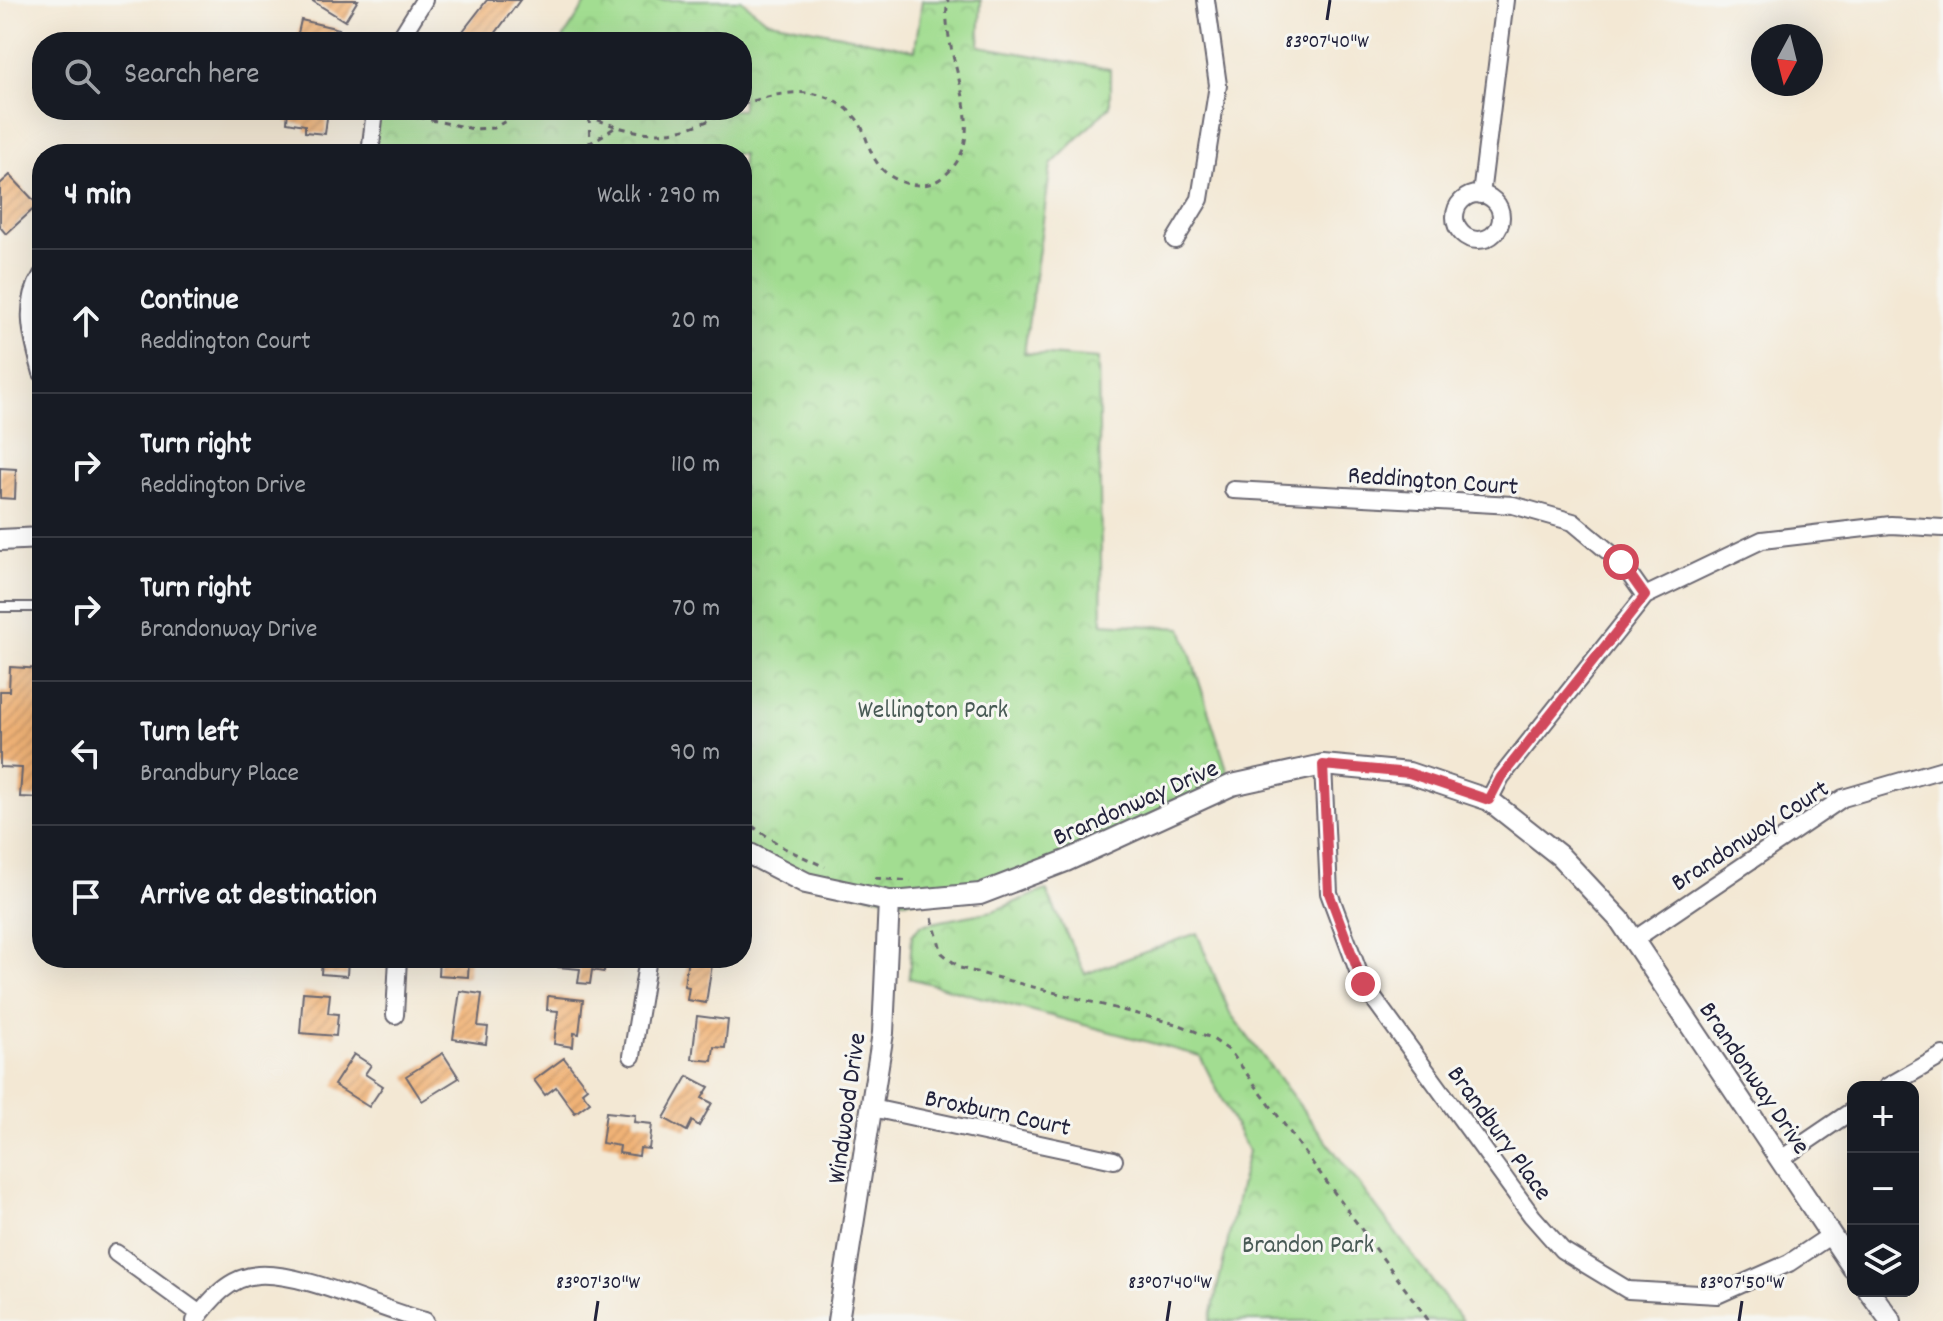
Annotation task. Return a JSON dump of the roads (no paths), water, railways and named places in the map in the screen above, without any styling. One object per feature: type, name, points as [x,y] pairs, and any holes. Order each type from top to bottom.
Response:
[{"type":"street","points":[[404,32],[424,0]]},
{"type":"street","points":[[1175,240],[1200,199],[1218,85],[1206,0]]},
{"type":"street","points":[[1481,195],[1505,0]]},
{"type":"street","points":[[371,144],[374,120]]},
{"type":"street","points":[[32,300],[29,315],[32,328]]},
{"type":"street","name":"Reddington Court","points":[[1233,490],[1513,505],[1573,522],[1621,562],[1645,596]]},
{"type":"street","points":[[1489,800],[1501,777],[1645,596],[1762,540],[1891,525],[1943,528]]},
{"type":"street","points":[[0,540],[32,538]]},
{"type":"street","name":"Brandonway Drive","points":[[752,855],[806,883],[889,901],[980,894],[1066,861],[1232,785],[1323,765],[1409,773],[1489,800],[1560,856],[1635,939],[1847,1259]]},
{"type":"street","name":"Brandbury Place","points":[[1323,765],[1329,893],[1363,984],[1532,1216],[1562,1250],[1628,1290],[1717,1295],[1789,1263],[1831,1235]]},
{"type":"street","name":"Brandonway Court","points":[[1635,939],[1843,798],[1943,769]]},
{"type":"street","name":"Windwood Drive","points":[[838,1321],[883,1033],[889,901]]},
{"type":"street","points":[[395,1015],[397,968]]},
{"type":"street","points":[[632,1056],[646,968]]},
{"type":"street","points":[[1898,1081],[1943,1055]]},
{"type":"street","name":"Broxburn Court","points":[[872,1108],[1114,1160]]},
{"type":"street","points":[[1781,1159],[1847,1114]]},
{"type":"street","points":[[116,1253],[197,1318],[214,1296],[256,1275],[283,1277],[425,1321]]},
{"type":"street","points":[[1873,1297],[1891,1321]]},
{"type":"lane","points":[[0,607],[32,607]]},
{"type":"park label","name":"Wellington Park","points":[[933,708]]},
{"type":"park label","name":"Brandon Park","points":[[1308,1243]]}]
